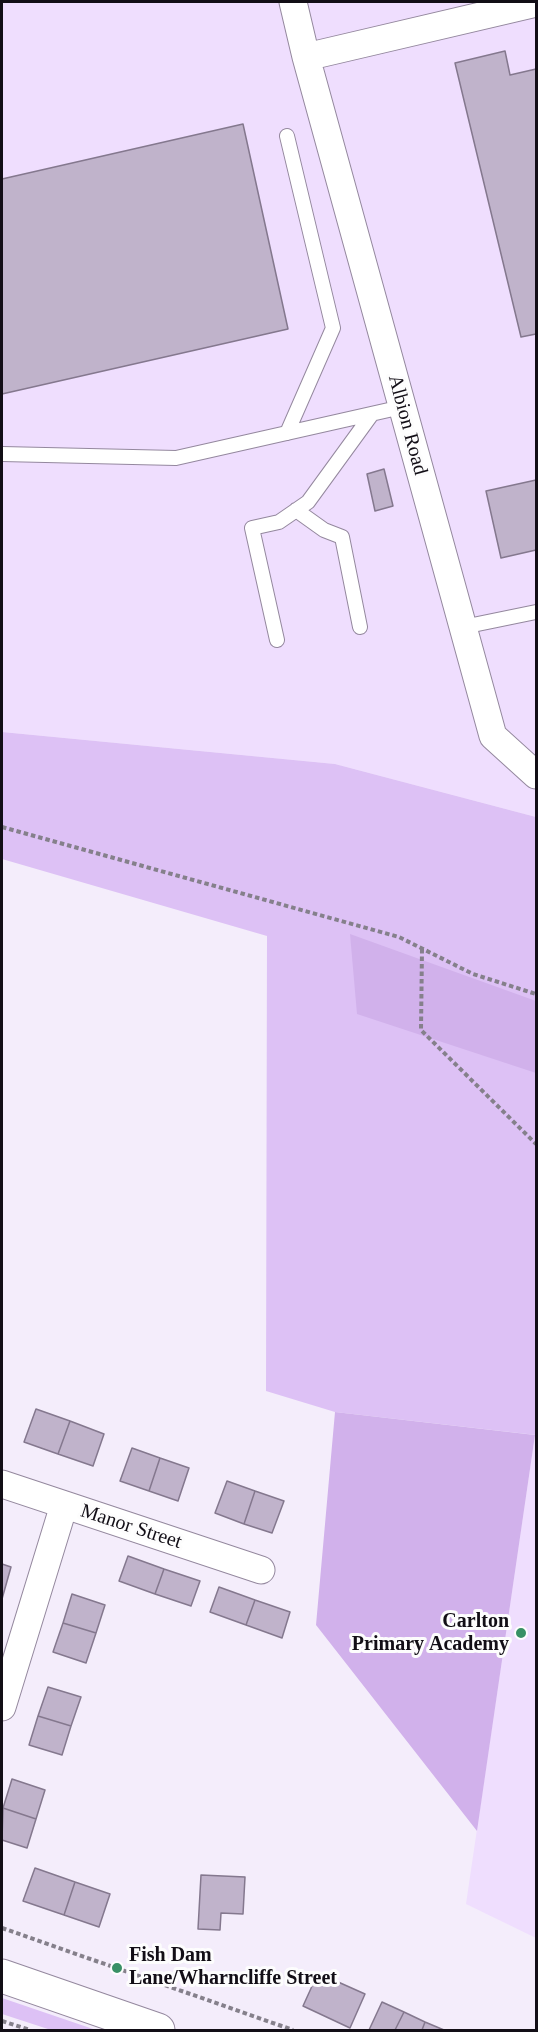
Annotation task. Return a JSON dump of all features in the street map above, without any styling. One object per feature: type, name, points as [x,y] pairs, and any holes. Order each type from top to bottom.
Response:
[{"type":"street","name":"Albion Road","points":[[293,2],[306,57],[493,736],[537,775]]},
{"type":"street","points":[[306,57],[537,3]]},
{"type":"street","name":"Manor Street","points":[[2,1484],[261,1570]]},
{"type":"street","points":[[2,1707],[64,1505]]},
{"type":"street","points":[[2,1976],[158,2031]]},
{"type":"lane","points":[[287,136],[333,328],[287,433]]},
{"type":"lane","points":[[2,454],[176,458],[402,407]]},
{"type":"lane","points":[[277,640],[252,528],[279,522],[308,502],[372,414]]},
{"type":"lane","points":[[296,510],[317,526],[342,537],[360,627]]},
{"type":"lane","points":[[463,627],[537,612]]},
{"type":"path","points":[[2,827],[399,937],[473,974],[537,994]]},
{"type":"path","points":[[422,949],[421,1030],[537,1144]]},
{"type":"path","points":[[2,1928],[292,2031]]},
{"type":"path","points":[[2,2021],[30,2031]]},
{"type":"shaded area","points":[[2,2],[536,2],[536,817],[335,764],[2,732]]},
{"type":"shaded area","points":[[2,732],[335,764],[536,817],[536,1435],[335,1412],[266,1391],[267,936],[2,859]]},
{"type":"shaded area","points":[[350,934],[536,1001],[536,1073],[357,1014]]},
{"type":"shaded area","points":[[335,1412],[535,1435],[477,1831],[316,1625]]},
{"type":"shaded area","name":"Carlton Primary Academy","points":[[536,1435],[536,1938],[466,1904]]},
{"type":"shaded area","points":[[2,1998],[96,2030],[51,2030],[2,2014]]},
{"type":"building","points":[[505,51],[510,75],[536,69],[536,334],[521,337],[455,63]]},
{"type":"building","points":[[243,124],[288,329],[2,394],[2,179]]},
{"type":"building","points":[[384,469],[393,506],[375,511],[367,474]]},
{"type":"building","points":[[536,480],[536,550],[501,558],[486,491]]},
{"type":"building","points":[[36,1409],[70,1421],[58,1454],[24,1442]]},
{"type":"building","points":[[70,1421],[104,1434],[93,1466],[58,1454]]},
{"type":"building","points":[[132,1448],[160,1458],[149,1491],[120,1481]]},
{"type":"building","points":[[160,1458],[189,1468],[178,1501],[149,1491]]},
{"type":"building","points":[[227,1481],[255,1491],[244,1524],[215,1513]]},
{"type":"building","points":[[255,1491],[284,1501],[272,1533],[244,1524]]},
{"type":"building","points":[[128,1556],[164,1569],[155,1594],[119,1581]]},
{"type":"building","points":[[2,1564],[11,1567],[2,1599]]},
{"type":"building","points":[[164,1569],[200,1581],[191,1606],[155,1594]]},
{"type":"building","points":[[219,1587],[255,1600],[246,1625],[210,1612]]},
{"type":"building","points":[[72,1594],[105,1605],[96,1633],[63,1623]]},
{"type":"building","points":[[255,1600],[290,1612],[282,1638],[246,1625]]},
{"type":"building","points":[[63,1623],[96,1633],[86,1663],[53,1652]]},
{"type":"building","points":[[48,1687],[81,1697],[71,1726],[38,1716]]},
{"type":"building","points":[[38,1716],[71,1726],[62,1755],[29,1745]]},
{"type":"building","points":[[12,1779],[45,1790],[36,1819],[3,1808]]},
{"type":"building","points":[[3,1808],[36,1819],[27,1848],[2,1840]]},
{"type":"building","points":[[35,1868],[75,1882],[64,1915],[23,1901]]},
{"type":"building","points":[[201,1875],[245,1877],[243,1914],[221,1913],[220,1930],[198,1929]]},
{"type":"building","points":[[75,1882],[110,1894],[99,1927],[64,1915]]},
{"type":"building","points":[[318,1973],[365,1994],[350,2028],[303,2006]]},
{"type":"building","points":[[382,2002],[404,2012],[395,2030],[369,2030]]},
{"type":"building","points":[[404,2012],[425,2022],[422,2030],[395,2030]]},
{"type":"building","points":[[425,2022],[444,2030],[422,2030]]},
{"type":"place","name":"Carlton Primary Academy","points":[[521,1633]]},
{"type":"place","name":"Fish Dam Lane/Wharncliffe Street","points":[[117,1968]]}]
